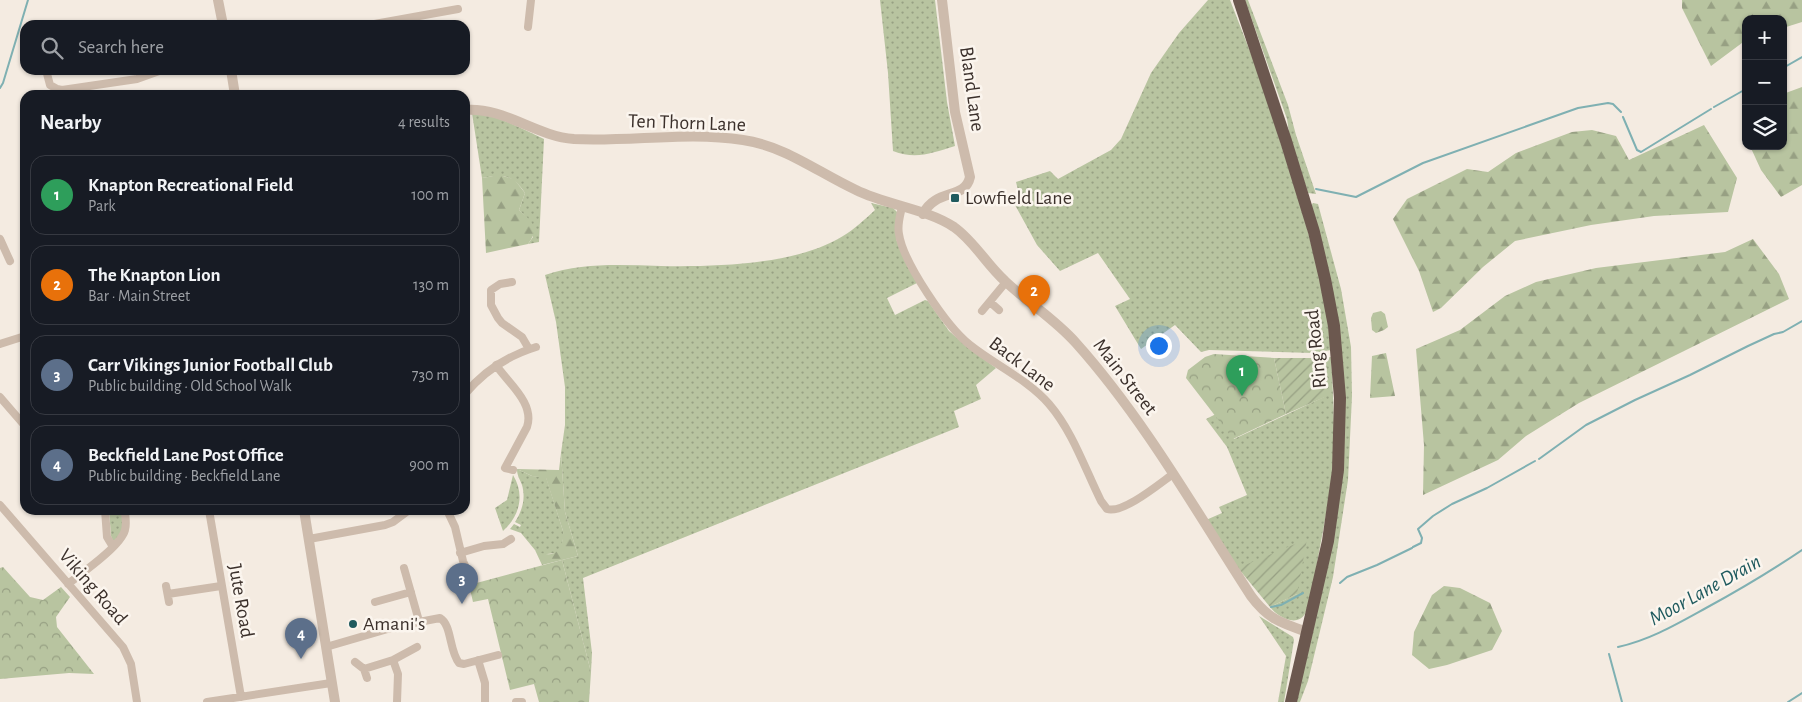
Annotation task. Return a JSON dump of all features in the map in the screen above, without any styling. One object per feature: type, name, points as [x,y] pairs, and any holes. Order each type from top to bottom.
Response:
[{"type":"highway","name":"Ring Road","points":[[1240,0],[1314,232],[1326,278],[1334,326],[1340,398],[1338,470],[1328,541],[1291,702]]},
{"type":"street","points":[[218,0],[222,20]]},
{"type":"street","points":[[528,27],[531,0]]},
{"type":"street","name":"Bland Lane","points":[[923,214],[928,204],[932,201],[963,189],[969,182],[970,172],[955,112],[942,0]]},
{"type":"street","points":[[396,20],[458,9]]},
{"type":"street","points":[[47,75],[50,85],[57,89],[70,90]]},
{"type":"street","points":[[88,90],[148,75]]},
{"type":"street","points":[[232,75],[234,90]]},
{"type":"street","name":"Ten Thorn Lane","points":[[470,110],[481,109],[495,112],[546,133],[576,139],[694,136],[754,142],[787,154],[866,195]]},
{"type":"street","name":"Main Street","points":[[866,195],[945,222],[960,232],[1006,282],[1052,319],[1076,342],[1131,410],[1251,596],[1262,610],[1282,624],[1307,632]]},
{"type":"street","name":"Back Lane","points":[[902,207],[898,228],[901,242],[925,288],[950,327],[969,344],[1030,387],[1049,405],[1068,432],[1101,501],[1107,509],[1112,510],[1127,504],[1173,474]]},
{"type":"street","points":[[0,239],[10,261]]},
{"type":"street","points":[[470,386],[496,365],[511,356],[532,348],[522,337],[498,318],[491,305],[489,288],[512,282]]},
{"type":"street","points":[[982,311],[1006,282]]},
{"type":"street","points":[[990,302],[999,310]]},
{"type":"street","points":[[0,344],[20,338]]},
{"type":"street","points":[[496,365],[525,401],[529,416],[527,427],[506,468]]},
{"type":"street","points":[[0,397],[20,420]]},
{"type":"street","name":"Viking Road","points":[[0,505],[126,652],[131,664],[137,702]]},
{"type":"street","points":[[105,515],[107,537],[112,547]]},
{"type":"street","points":[[68,584],[123,536],[125,515]]},
{"type":"street","name":"Jute Road","points":[[210,515],[241,697]]},
{"type":"street","points":[[305,515],[335,702]]},
{"type":"street","points":[[309,539],[386,525],[402,515]]},
{"type":"street","points":[[449,515],[455,527],[460,553],[471,579]]},
{"type":"street","points":[[460,553],[484,546],[502,544],[511,538]]},
{"type":"street","points":[[404,568],[419,621]]},
{"type":"street","points":[[168,594],[221,586]]},
{"type":"street","points":[[375,602],[411,592]]},
{"type":"street","points":[[326,647],[419,621],[440,618],[444,620],[455,659],[459,663],[464,664],[498,655]]},
{"type":"street","points":[[364,669],[393,660],[417,647]]},
{"type":"street","points":[[393,660],[398,674],[397,702]]},
{"type":"street","points":[[478,660],[485,683],[485,702]]},
{"type":"street","points":[[355,662],[364,669],[366,678]]},
{"type":"street","points":[[207,702],[331,683]]},
{"type":"street","points":[[516,702],[522,702]]},
{"type":"green space","points":[[880,0],[935,0],[947,102],[955,146],[917,155],[901,154],[893,151],[888,73]]},
{"type":"green space","points":[[1208,0],[1230,0],[1258,72],[1303,213],[1319,274],[1330,331],[1331,350],[1313,353],[1209,350],[1201,352],[1175,325],[1141,349],[1115,306],[1130,299],[1098,253],[1060,271],[1037,245],[1015,205],[1026,202],[1018,190],[1016,182],[1050,171],[1058,179],[1111,150],[1121,139],[1151,73],[1179,33]]},
{"type":"green space","points":[[1245,0],[1248,0],[1288,105],[1316,194],[1308,193],[1290,138],[1287,119]]},
{"type":"green space","points":[[1682,0],[1802,0],[1802,22],[1787,27],[1787,15],[1742,15],[1742,43],[1711,66],[1682,8]]},
{"type":"green space","points":[[1802,87],[1802,185],[1781,197],[1761,170],[1752,150],[1787,150],[1787,93]]},
{"type":"green space","points":[[472,113],[500,119],[544,139],[539,242],[528,244],[533,237],[524,215],[519,210],[525,193],[516,182],[501,176],[482,178]]},
{"type":"green space","points":[[1704,125],[1737,178],[1728,212],[1654,216],[1591,225],[1515,241],[1483,267],[1441,308],[1433,312],[1419,271],[1393,219],[1407,199],[1467,169],[1488,172],[1516,153],[1572,132],[1592,130],[1616,136],[1629,160]]},
{"type":"green space","points":[[499,175],[514,179],[525,193],[519,210],[531,221],[534,233],[528,244],[486,253],[482,178]]},
{"type":"green space","points":[[871,203],[893,208],[897,212],[896,239],[917,283],[887,298],[895,315],[925,300],[928,301],[949,331],[996,368],[976,385],[981,399],[954,411],[959,427],[583,578],[592,653],[591,672],[562,560],[578,556],[565,512],[561,453],[565,425],[565,387],[556,322],[545,275],[588,266],[730,265],[803,253],[824,246],[856,227],[875,210]]},
{"type":"green space","points":[[1313,203],[1318,204],[1341,289],[1351,347],[1352,396],[1348,480],[1333,577],[1308,681],[1300,702],[1297,702],[1344,438],[1311,206]]},
{"type":"green space","points":[[1753,239],[1779,274],[1789,299],[1579,403],[1526,436],[1498,460],[1423,495],[1424,445],[1416,349],[1460,330],[1505,296],[1536,282],[1596,268],[1725,252]]},
{"type":"green space","points":[[1381,311],[1385,314],[1388,327],[1376,333],[1372,330],[1371,318],[1373,313]]},
{"type":"green space","points":[[1386,353],[1395,396],[1370,398],[1372,356]]},
{"type":"green space","points":[[1214,354],[1274,358],[1286,414],[1233,439],[1186,378],[1188,370],[1205,357]]},
{"type":"green space","points":[[1331,357],[1334,445],[1330,492],[1309,605],[1301,618],[1292,620],[1282,617],[1270,607],[1297,594],[1238,568],[1206,520],[1222,513],[1219,507],[1247,495],[1227,447],[1206,419],[1216,414],[1234,439],[1324,397],[1323,358]]},
{"type":"green space","points":[[1274,358],[1323,358],[1325,397],[1286,414]]},
{"type":"green space","points":[[561,453],[565,512],[578,556],[542,565],[535,550],[548,554],[556,552],[562,544],[563,531],[546,478],[532,476],[517,469],[559,470]]},
{"type":"green space","points":[[517,469],[532,476],[546,477],[563,531],[561,549],[557,553],[540,554],[521,533],[510,529],[514,524],[520,527],[521,525],[515,522],[520,514],[524,495]]},
{"type":"green space","points":[[513,475],[519,490],[519,504],[513,519],[503,531],[495,508],[507,500]]},
{"type":"green space","points":[[109,515],[123,515],[123,529],[115,541],[113,541]]},
{"type":"green space","points":[[1307,539],[1297,594],[1270,607],[1238,568]]},
{"type":"green space","points":[[562,560],[591,672],[589,702],[539,702],[534,684],[510,690],[488,599],[473,602],[469,585]]},
{"type":"green space","points":[[3,567],[30,597],[43,600],[61,587],[70,597],[56,617],[57,627],[94,674],[69,673],[0,679],[0,568]]},
{"type":"green space","points":[[1444,586],[1460,588],[1490,603],[1502,631],[1492,650],[1429,669],[1412,655],[1414,632],[1432,595]]},
{"type":"green space","points":[[1259,616],[1293,637],[1294,640],[1284,702],[1278,702],[1286,656]]},
{"type":"waterway","points":[[22,20],[28,0]]},
{"type":"waterway","points":[[0,88],[20,27]]},
{"type":"waterway","points":[[1787,66],[1802,57]]},
{"type":"waterway","points":[[1714,107],[1742,91]]},
{"type":"waterway","points":[[1316,189],[1356,197],[1423,163],[1578,108],[1608,103],[1613,104],[1621,112]]},
{"type":"waterway","points":[[1623,117],[1637,150],[1641,152],[1711,109]]},
{"type":"waterway","points":[[1539,459],[1586,425],[1748,346],[1783,332],[1802,321]]},
{"type":"waterway","points":[[1413,547],[1421,543],[1422,538],[1418,529],[1433,516],[1452,504],[1487,488],[1535,461]]},
{"type":"waterway","points":[[1340,583],[1347,577],[1412,548]]},
{"type":"waterway","name":"Moor Lane Drain","points":[[1618,647],[1652,636],[1674,626],[1743,587],[1802,550]]},
{"type":"waterway","points":[[1271,607],[1281,605],[1303,593]]},
{"type":"waterway","points":[[1609,654],[1622,702]]},
{"type":"waterway","points":[[1788,702],[1802,693]]},
{"type":"place","name":"Lowfield Lane","points":[[955,198]]},
{"type":"place","name":"The Knapton Lion","points":[[1034,316]]},
{"type":"place","name":"Knapton Recreational Field","points":[[1242,396]]},
{"type":"place","name":"Carr Vikings Junior Football Club","points":[[462,604]]},
{"type":"place","name":"Amani's","points":[[353,624]]},
{"type":"place","name":"Beckfield Lane Post Office","points":[[301,659]]}]
